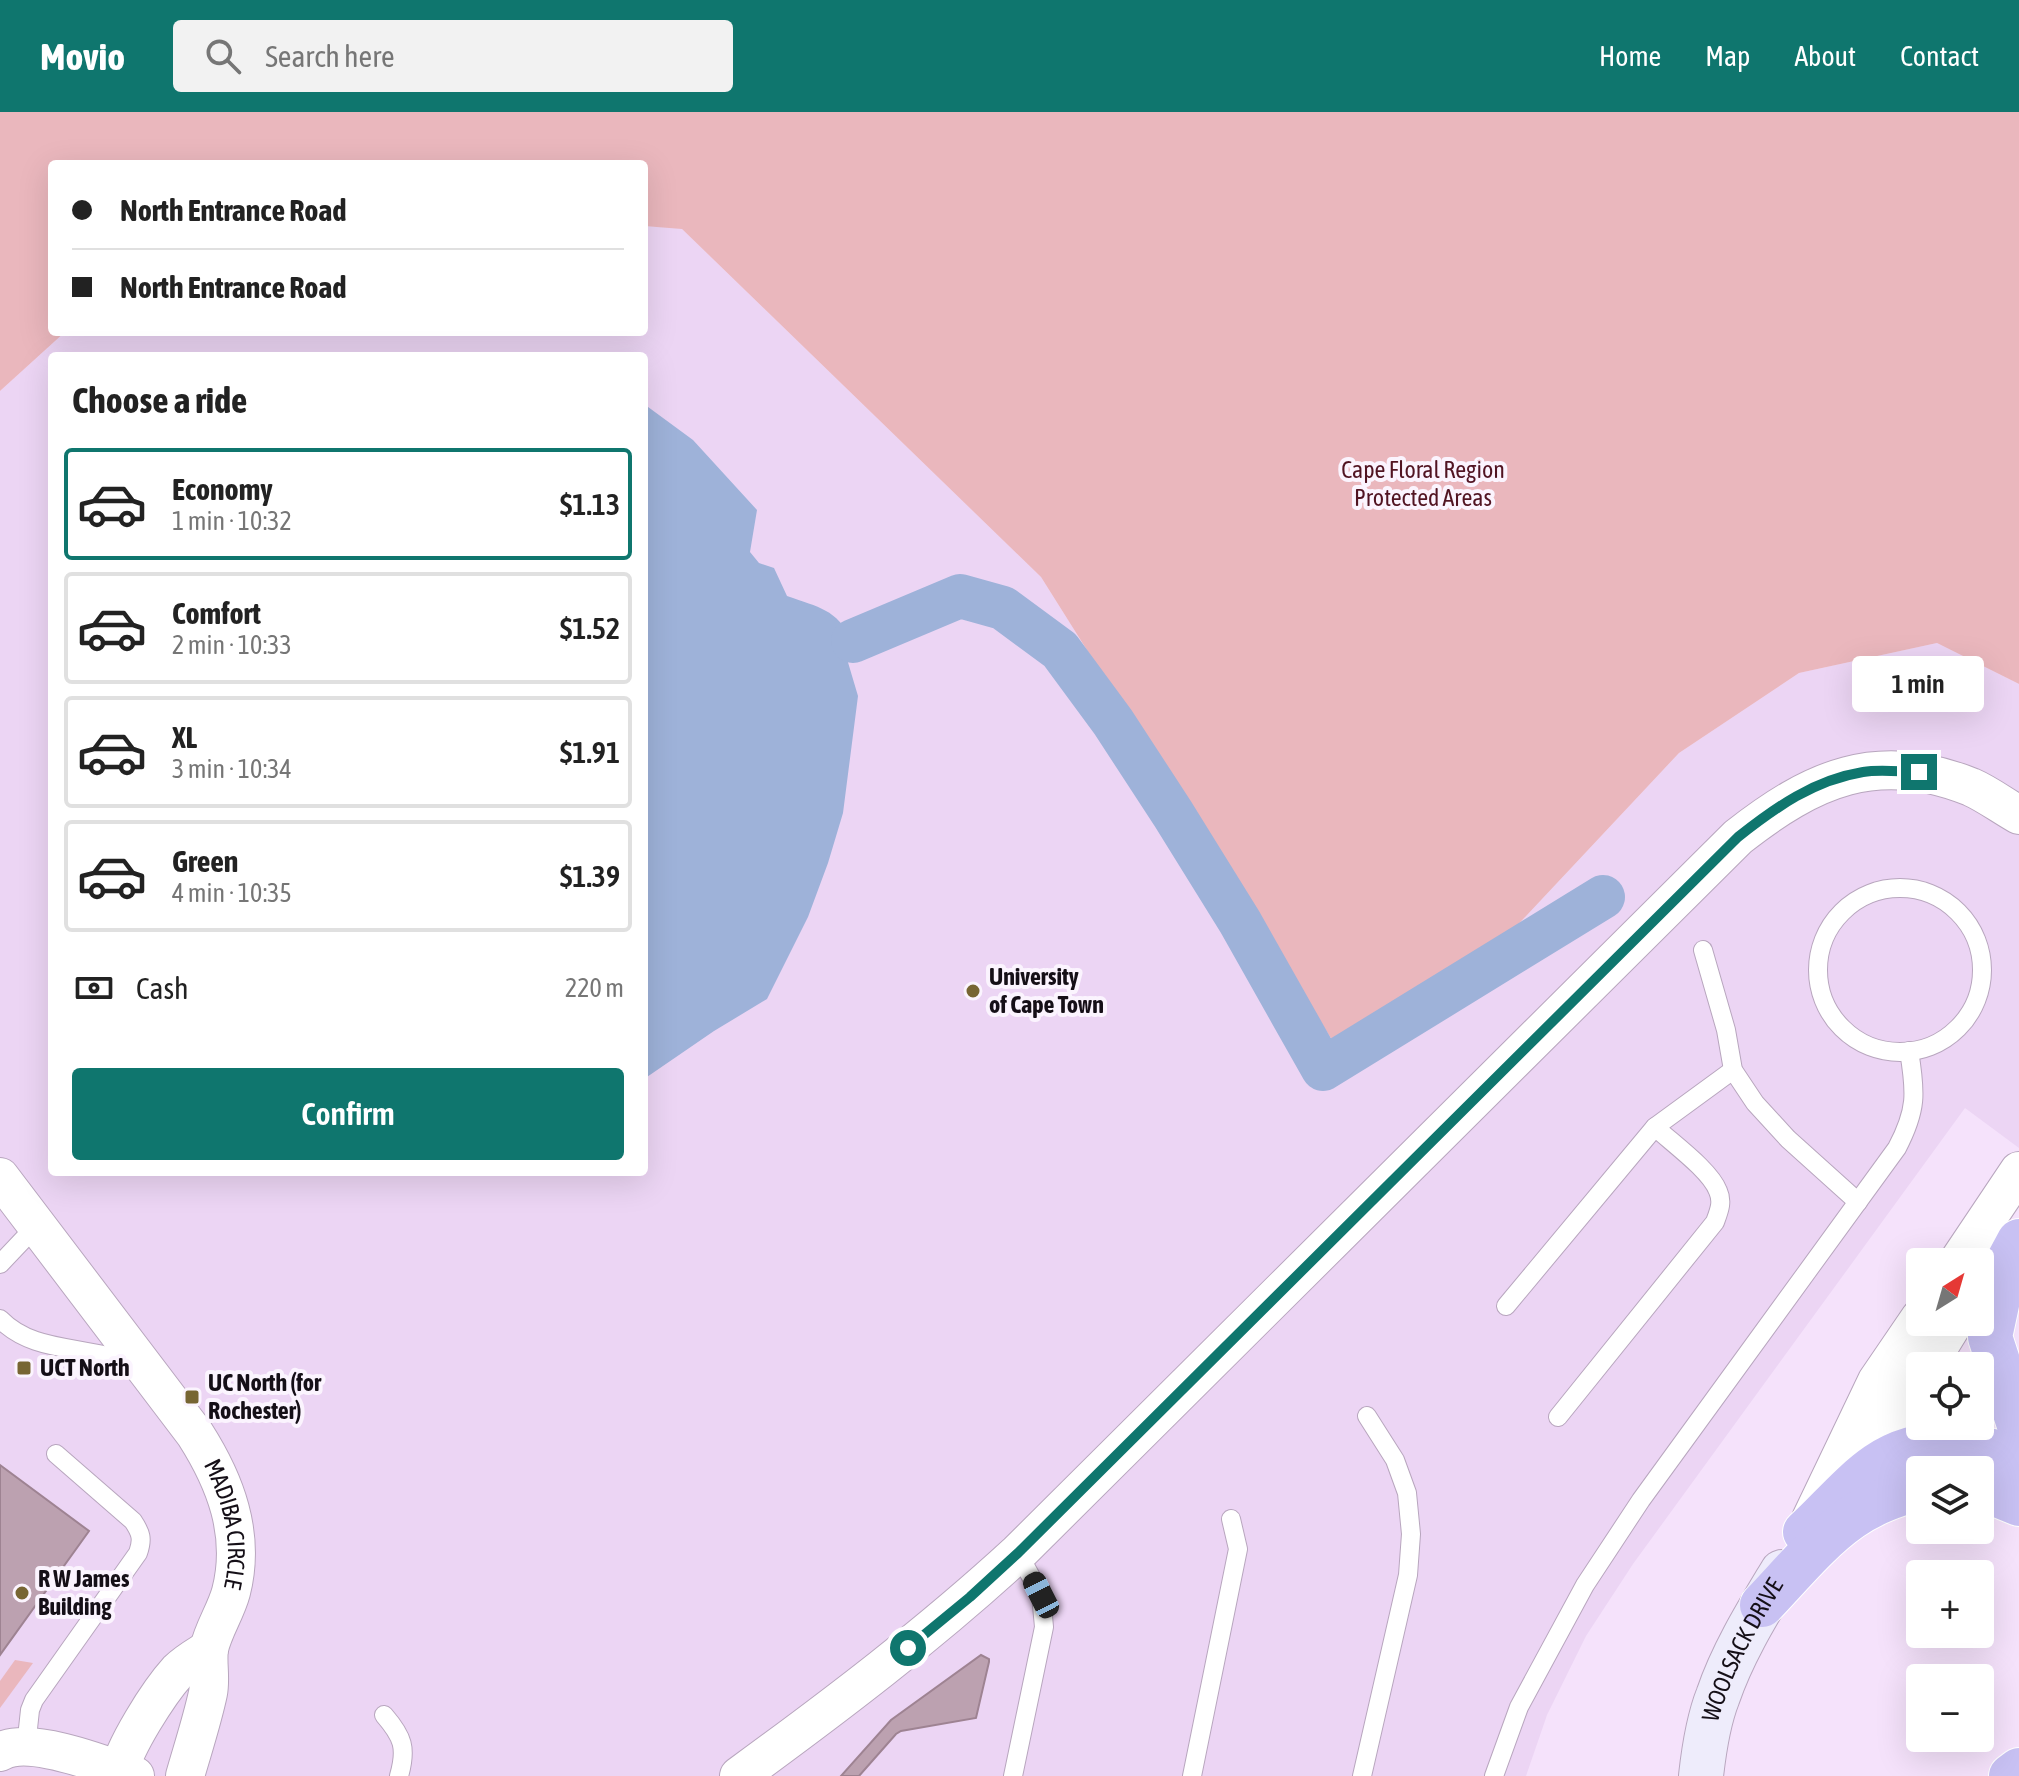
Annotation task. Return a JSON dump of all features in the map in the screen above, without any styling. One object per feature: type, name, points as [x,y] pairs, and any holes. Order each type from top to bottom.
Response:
[{"type":"highway","points":[[2019,1241],[2005,1267],[1990,1337],[2019,1425]]},
{"type":"highway","points":[[1805,1532],[1877,1465],[1903,1452],[1928,1445],[1960,1443],[1989,1448],[2019,1460]]},
{"type":"highway","points":[[1762,1605],[1814,1550],[1851,1518],[1906,1492]]},
{"type":"highway","points":[[1994,1494],[2019,1504]]},
{"type":"highway","points":[[2011,1776],[2019,1770]]},
{"type":"main road","name":"WOOLSACK DRIVE","points":[[1701,1776],[1717,1697],[1762,1605],[1805,1532]]},
{"type":"street","points":[[739,1776],[845,1699],[970,1597],[1018,1553],[1738,837],[1779,805],[1823,782],[1866,771],[1919,772],[1972,788],[2019,815]]},
{"type":"street","points":[[1967,1248],[2019,1171]]},
{"type":"street","name":"MADIBA CIRCLE","points":[[0,1177],[195,1434],[213,1463],[227,1495],[234,1525],[232,1590],[209,1649],[209,1690],[185,1776]]},
{"type":"street","points":[[1994,1256],[2019,1214]]},
{"type":"street","points":[[1805,1532],[1877,1381],[1908,1336]]},
{"type":"street","points":[[1805,1532],[1906,1400]]},
{"type":"street","points":[[13,1750],[56,1752],[111,1773],[177,1673],[209,1649]]},
{"type":"lane","points":[[1898,887],[1921,890],[1942,899],[1960,913],[1974,931],[1981,953],[1983,976],[1978,998],[1967,1018],[1951,1035],[1931,1046],[1909,1051],[1885,1050],[1862,1043],[1842,1028],[1828,1009],[1820,986],[1818,961],[1824,938],[1837,917],[1854,901],[1875,891],[1898,887]]},
{"type":"lane","points":[[1703,950],[1726,1030],[1733,1070],[1755,1103],[1788,1139],[1858,1202]]},
{"type":"lane","points":[[1494,1776],[1519,1707],[1585,1585],[1641,1500],[1897,1148],[1911,1121],[1915,1087],[1909,1051]]},
{"type":"lane","points":[[1506,1306],[1655,1127],[1733,1070]]},
{"type":"lane","points":[[1558,1417],[1715,1222],[1721,1208],[1719,1192],[1711,1179],[1655,1127]]},
{"type":"lane","points":[[0,1264],[37,1225]]},
{"type":"lane","points":[[0,1319],[30,1341],[98,1352],[150,1374]]},
{"type":"lane","points":[[1362,1776],[1408,1575],[1411,1534],[1407,1493],[1395,1460],[1367,1416]]},
{"type":"lane","points":[[13,1750],[34,1700],[142,1543],[141,1533],[133,1521],[56,1454]]},
{"type":"lane","points":[[1192,1776],[1238,1549],[1231,1519]]},
{"type":"lane","points":[[1013,1776],[1040,1653],[1044,1614],[1041,1595],[1018,1553]]},
{"type":"lane","points":[[384,1715],[400,1736],[405,1752],[399,1776]]},
{"type":"shaded area","name":"University of Cape Town","points":[[648,226],[681,228],[1041,577],[1339,1051],[1512,931],[1679,753],[1799,673],[1937,643],[2019,684],[2019,1148],[1965,1108],[1633,1564],[1586,1636],[1547,1715],[1526,1776],[0,1776],[0,391],[61,336],[648,336]]},
{"type":"green space","name":"Cape Floral Region Protected Areas","points":[[0,112],[2019,112],[2019,684],[1937,643],[1799,673],[1679,753],[1512,931],[1339,1051],[1041,577],[682,229],[648,226],[648,160],[48,160],[48,336],[61,336],[0,391]]},
{"type":"green space","points":[[15,1660],[33,1663],[0,1708],[0,1681]]},
{"type":"water","points":[[648,407],[693,440],[757,510],[750,552],[759,563],[774,568],[787,596],[833,615],[853,641],[847,659],[858,696],[843,813],[828,863],[808,917],[767,999],[648,1076]]},
{"type":"building","name":"R W James Building","points":[[0,1465],[89,1531],[0,1655]]},
{"type":"building","points":[[981,1655],[989,1662],[976,1718],[901,1731],[859,1776],[841,1776],[891,1720]]},
{"type":"waterway","points":[[853,641],[960,596],[1003,608],[1060,650],[1113,722],[1173,814],[1240,922],[1323,1069],[1603,897]]},
{"type":"place","name":"University of Cape Town","points":[[973,991]]},
{"type":"place","name":"UCT North","points":[[24,1368]]},
{"type":"place","name":"UC North (for Rochester)","points":[[192,1397]]},
{"type":"place","name":"R W James Building","points":[[22,1593]]},
{"type":"route","points":[[908,1648],[1018,1553],[1738,837],[1779,805],[1823,782],[1866,771],[1919,772]]}]
